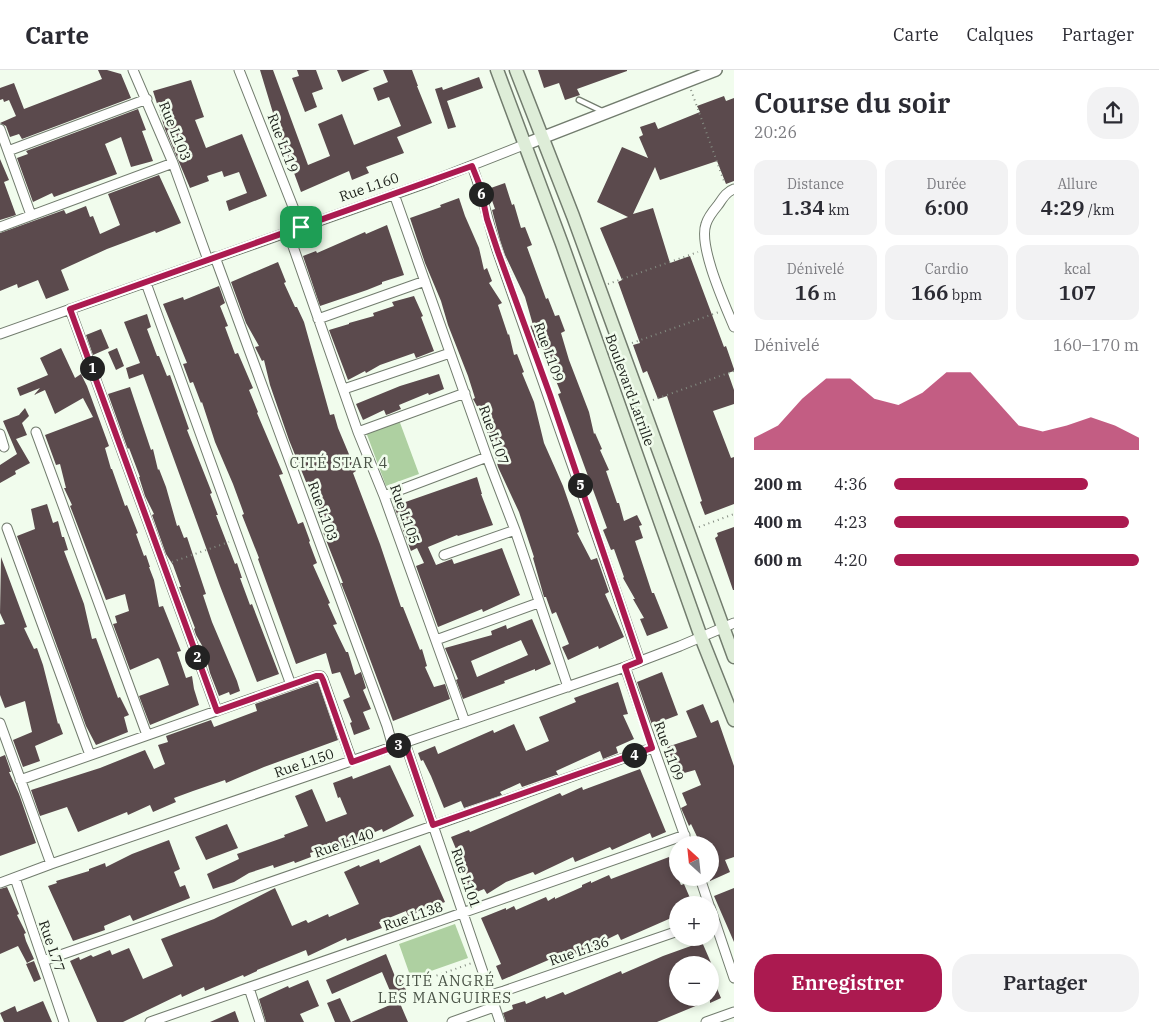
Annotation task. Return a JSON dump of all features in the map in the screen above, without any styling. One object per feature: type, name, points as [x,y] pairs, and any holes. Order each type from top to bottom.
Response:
[{"type":"main road","name":"Boulevard Latrille","points":[[498,70],[701,637],[734,720]]},
{"type":"main road","name":"Boulevard Latrille","points":[[516,70],[599,287],[687,531],[728,625],[734,657]]},
{"type":"street","name":"Rue L103","points":[[134,70],[212,259],[384,716],[393,747]]},
{"type":"street","name":"Rue L119","points":[[239,70],[301,227]]},
{"type":"street","name":"Rue L160","points":[[0,333],[146,283],[472,166],[716,70]]},
{"type":"street","points":[[8,151],[147,99]]},
{"type":"street","points":[[0,129],[31,215]]},
{"type":"street","points":[[0,227],[173,164]]},
{"type":"street","name":"Rue L109","points":[[472,166],[480,186],[492,235],[550,395],[640,661]]},
{"type":"street","points":[[731,190],[705,226],[705,249],[734,327]]},
{"type":"street","name":"Rue L107","points":[[394,194],[487,457],[515,530],[538,603],[568,687]]},
{"type":"street","name":"Rue L105","points":[[288,232],[358,432],[384,496],[465,722]]},
{"type":"street","points":[[318,319],[425,281]]},
{"type":"street","points":[[146,283],[292,685]]},
{"type":"street","points":[[70,309],[217,711]]},
{"type":"street","points":[[344,389],[450,352]]},
{"type":"street","points":[[358,432],[465,393]]},
{"type":"street","points":[[36,432],[147,735]]},
{"type":"street","points":[[0,434],[4,447]]},
{"type":"street","points":[[384,496],[487,457]]},
{"type":"street","points":[[7,528],[90,755]]},
{"type":"street","points":[[444,555],[515,530]]},
{"type":"street","points":[[436,640],[538,603]]},
{"type":"street","name":"Rue L150","points":[[0,883],[625,667],[728,625]]},
{"type":"street","name":"Rue L109","points":[[625,667],[652,748],[685,835]]},
{"type":"street","points":[[20,780],[316,676],[321,676],[323,680],[352,762]]},
{"type":"street","points":[[0,723],[51,864]]},
{"type":"street","name":"Rue L101","points":[[405,743],[500,1022]]},
{"type":"street","name":"Rue L140","points":[[43,961],[652,748]]},
{"type":"street","name":"Rue L138","points":[[150,1022],[162,1020],[685,835]]},
{"type":"street","name":"Rue L77","points":[[15,878],[64,1022]]},
{"type":"street","name":"Rue L136","points":[[490,995],[669,934]]},
{"type":"street","points":[[719,938],[734,978]]},
{"type":"street","points":[[249,988],[260,1022]]},
{"type":"street","points":[[452,1022],[494,1007]]},
{"type":"street","points":[[706,1022],[734,1012]]},
{"type":"lane","points":[[579,100],[606,113]]},
{"type":"path","points":[[687,81],[731,190]]},
{"type":"path","points":[[599,287],[705,249]]},
{"type":"path","points":[[620,348],[727,309]]},
{"type":"path","points":[[641,405],[734,371]]},
{"type":"path","points":[[687,531],[734,514]]},
{"type":"path","points":[[164,565],[238,538]]},
{"type":"path","points":[[413,984],[470,964]]},
{"type":"green space","points":[[399,420],[419,474],[386,486],[366,432]]},
{"type":"green space","points":[[455,924],[468,958],[411,978],[399,944]]},
{"type":"building","points":[[98,70],[107,70],[121,74],[131,98],[22,139],[19,134],[10,137],[6,126],[0,123],[16,116],[9,100],[4,102],[3,99],[0,100],[0,88],[14,83],[24,109],[102,79]]},
{"type":"building","points":[[260,70],[273,70],[308,165],[330,156],[318,124],[342,114],[354,145],[401,126],[389,97],[378,101],[373,88],[388,82],[383,70],[412,70],[432,123],[397,137],[404,153],[366,167],[369,173],[352,180],[349,171],[301,192],[272,113]]},
{"type":"building","points":[[297,70],[316,70],[323,89],[312,93],[317,107],[305,112],[292,78],[299,76]]},
{"type":"building","points":[[337,70],[370,70],[342,82]]},
{"type":"building","points":[[538,70],[627,71],[577,89],[580,95],[565,100],[559,83],[544,88]]},
{"type":"building","points":[[479,77],[483,88],[447,101],[456,127],[448,129],[435,89],[442,87],[443,90]]},
{"type":"building","points":[[191,80],[204,117],[195,120],[206,148],[242,134],[267,196],[229,211],[226,201],[247,193],[239,172],[224,177],[222,171],[207,176],[209,181],[190,188],[165,129],[153,91]]},
{"type":"building","points":[[724,96],[726,101],[734,98],[734,181],[726,184],[717,161],[660,180],[655,167],[633,214],[653,208],[670,263],[690,256],[734,369],[734,371],[728,373],[734,390],[734,404],[713,411],[731,458],[734,457],[734,504],[705,515],[667,396],[658,399],[647,371],[643,373],[633,345],[640,343],[618,282],[622,280],[600,228],[628,217],[597,202],[622,147],[648,158],[639,137],[643,135],[640,127],[655,122],[658,129],[700,112],[697,106]]},
{"type":"building","points":[[138,109],[146,130],[142,131],[153,161],[131,167],[121,137],[105,144],[117,174],[54,197],[52,193],[33,202],[17,158],[28,154],[26,151]]},
{"type":"building","points":[[0,159],[9,180],[4,182],[16,215],[0,220]]},
{"type":"building","points":[[159,175],[181,223],[107,249],[61,270],[69,290],[46,299],[38,280],[18,288],[17,284],[0,291],[0,233],[64,210],[66,214],[86,206],[90,217],[93,216],[100,234],[120,225],[108,194]]},
{"type":"building","points":[[505,183],[521,228],[525,227],[532,245],[527,247],[546,299],[548,298],[555,316],[559,315],[565,331],[561,333],[569,360],[589,412],[594,434],[602,449],[600,450],[609,470],[606,471],[624,521],[637,515],[642,525],[639,526],[643,538],[635,541],[652,593],[654,593],[668,628],[647,636],[640,619],[644,618],[623,578],[614,549],[611,550],[603,530],[607,528],[558,394],[561,393],[542,347],[538,348],[530,326],[533,325],[525,297],[500,240],[492,210],[495,209],[488,189]]},
{"type":"building","points":[[459,198],[479,248],[484,270],[487,268],[492,281],[489,283],[502,303],[498,305],[509,334],[514,355],[517,354],[524,372],[522,373],[534,402],[544,443],[563,486],[579,532],[577,533],[591,560],[597,558],[609,592],[605,594],[624,637],[599,649],[598,646],[568,660],[562,647],[569,644],[556,612],[552,614],[546,597],[544,597],[534,557],[519,512],[498,467],[490,436],[488,436],[483,417],[473,399],[475,398],[468,376],[410,218],[441,207],[440,205]]},
{"type":"building","points":[[387,225],[404,275],[320,306],[303,256],[316,251],[317,253],[365,232],[366,234]]},
{"type":"building","points":[[278,262],[286,282],[284,283],[304,322],[330,415],[334,414],[356,471],[353,473],[401,607],[403,607],[420,650],[422,649],[427,666],[425,667],[434,687],[445,684],[450,699],[393,721],[341,583],[343,583],[324,535],[317,509],[289,440],[270,385],[264,360],[262,361],[255,347],[259,346],[246,323],[231,282]]},
{"type":"building","points":[[219,286],[225,303],[220,306],[228,326],[225,327],[235,354],[238,353],[253,388],[249,390],[283,474],[279,475],[298,524],[303,522],[310,541],[317,563],[313,565],[337,624],[333,625],[346,652],[348,652],[355,675],[361,672],[366,688],[363,690],[371,709],[363,712],[370,729],[354,735],[350,723],[352,722],[343,700],[350,697],[340,672],[332,674],[326,653],[296,664],[242,515],[244,514],[233,484],[215,442],[202,402],[193,382],[190,383],[183,364],[187,363],[163,304],[183,297],[184,300]]},
{"type":"building","points":[[414,296],[423,316],[421,317],[434,351],[416,358],[414,353],[380,365],[366,373],[365,371],[348,380],[329,330],[374,316],[373,313],[394,306],[392,302]]},
{"type":"building","points":[[147,314],[151,327],[147,329],[167,376],[170,375],[189,429],[187,430],[212,493],[210,494],[218,515],[216,515],[235,564],[237,563],[242,578],[240,578],[250,605],[252,604],[279,674],[257,682],[143,374],[129,379],[126,368],[140,363],[124,322]]},
{"type":"building","points":[[101,329],[109,348],[93,355],[86,335]]},
{"type":"building","points":[[61,348],[75,378],[81,374],[87,386],[109,446],[105,448],[111,469],[125,506],[127,505],[138,533],[136,534],[144,556],[146,555],[150,567],[159,607],[163,606],[181,651],[177,652],[186,678],[192,676],[199,705],[150,725],[139,696],[169,685],[160,660],[158,658],[130,670],[113,624],[117,623],[115,616],[129,611],[125,594],[106,600],[70,506],[72,505],[64,488],[66,488],[60,464],[56,465],[45,435],[93,417],[83,398],[55,414],[45,390],[34,395],[40,388],[20,396],[17,388],[48,375],[40,358]]},
{"type":"building","points":[[117,348],[124,366],[116,370],[108,352]]},
{"type":"building","points":[[439,374],[444,389],[429,395],[428,393],[399,405],[401,409],[389,414],[386,415],[384,410],[363,420],[356,404],[400,386]]},
{"type":"building","points":[[130,387],[151,450],[153,449],[158,470],[166,487],[177,526],[179,525],[184,538],[187,537],[206,594],[203,595],[212,622],[237,681],[240,691],[230,695],[229,692],[219,696],[210,673],[204,649],[196,635],[173,565],[166,554],[152,515],[154,514],[145,496],[140,477],[108,394]]},
{"type":"building","points":[[25,408],[29,416],[22,423],[27,435],[16,439],[30,463],[15,471],[16,474],[0,483],[0,465],[17,454],[3,421],[19,415]]},
{"type":"building","points":[[477,477],[481,494],[493,525],[457,535],[428,547],[436,565],[452,559],[454,564],[502,548],[520,595],[483,612],[482,609],[438,627],[416,566],[424,563],[417,548],[411,551],[394,506]]},
{"type":"building","points":[[47,504],[53,523],[58,521],[62,537],[64,537],[68,550],[64,551],[84,604],[92,639],[96,638],[118,698],[120,697],[129,715],[124,717],[128,732],[96,745],[86,726],[17,536],[35,529],[31,509]]},
{"type":"building","points":[[734,527],[733,590],[715,538],[718,536],[717,533]]},
{"type":"building","points":[[1,557],[27,627],[24,628],[34,649],[37,648],[43,665],[58,724],[63,734],[35,746],[40,761],[23,767],[13,740],[32,732],[25,701],[5,708],[0,695],[0,625],[5,624],[0,613]]},
{"type":"building","points":[[532,619],[551,664],[504,681],[505,683],[463,699],[456,680],[458,679],[445,648],[492,635],[491,631],[506,625],[507,629]],"holes":[[[521,640],[528,655],[477,677],[471,661]]]},
{"type":"building","points":[[662,672],[678,715],[652,725],[637,682]]},
{"type":"building","points":[[318,682],[338,740],[226,783],[225,780],[174,798],[176,802],[153,812],[150,805],[128,815],[127,812],[78,832],[67,807],[40,816],[31,790],[100,768],[145,750],[154,769],[165,764],[158,745],[168,742],[166,736],[211,720],[214,727],[257,711],[255,704]]},
{"type":"building","points":[[618,682],[628,714],[623,715],[634,739],[616,747],[618,753],[603,759],[600,751],[556,771],[558,775],[522,787],[520,783],[500,792],[502,795],[464,808],[461,801],[444,808],[431,776],[418,753],[435,746],[438,754],[493,730],[494,733],[514,724],[526,751],[549,741],[539,717],[576,702],[574,698]]},
{"type":"building","points":[[703,704],[711,723],[718,720],[734,766],[734,857],[725,860],[730,872],[719,877],[719,836],[697,836],[691,824],[689,826],[681,808],[687,805],[682,793],[701,785],[695,770],[677,775],[667,747],[697,737],[686,711]]},
{"type":"building","points":[[5,755],[11,772],[9,772],[19,794],[36,843],[0,856],[0,757]]},
{"type":"building","points":[[390,765],[414,816],[383,832],[382,829],[336,849],[335,845],[310,853],[311,857],[295,863],[294,861],[274,868],[273,865],[249,873],[234,882],[213,889],[207,874],[239,859],[237,854],[285,837],[284,835],[308,826],[295,796],[312,789],[326,822],[347,814],[340,797],[338,798],[333,783],[352,776],[353,779]]},
{"type":"building","points":[[640,769],[666,832],[652,838],[650,833],[612,850],[610,847],[575,862],[573,857],[535,875],[533,872],[506,882],[487,894],[484,889],[472,894],[466,882],[469,880],[451,837],[469,830],[470,832],[560,793],[562,796],[582,787],[583,790]]},
{"type":"building","points":[[227,824],[238,848],[206,860],[195,837]]},
{"type":"building","points":[[169,840],[180,869],[174,872],[180,887],[185,885],[190,898],[133,921],[130,915],[104,926],[105,930],[73,941],[48,886],[57,883],[56,881],[89,871],[89,869],[105,863],[106,867],[132,854]]},
{"type":"building","points":[[420,845],[445,902],[408,916],[406,911],[379,922],[382,928],[347,941],[346,938],[308,956],[306,950],[244,977],[243,975],[205,991],[204,987],[182,997],[181,994],[123,1022],[97,1022],[70,961],[79,957],[80,960],[91,955],[93,957],[110,950],[112,955],[129,948],[143,979],[173,966],[161,939],[214,919],[275,888],[292,926],[306,920],[308,923],[328,914],[329,917],[359,904],[344,872],[379,859],[380,863]]},
{"type":"building","points":[[669,857],[669,886],[685,886],[689,896],[669,896],[669,919],[621,940],[618,934],[562,959],[560,955],[502,980],[496,966],[501,964],[481,918],[514,906],[516,910],[546,897],[548,901],[555,897],[555,899],[591,881],[591,883],[609,875],[611,879]]},
{"type":"building","points":[[7,887],[19,914],[17,915],[26,933],[24,934],[26,941],[34,959],[27,963],[18,946],[0,954],[0,889]]},
{"type":"building","points":[[734,888],[734,942],[719,908],[719,896],[714,896]]},
{"type":"building","points":[[691,946],[704,946],[708,956],[669,956],[669,1006],[696,1006],[657,1022],[506,1022],[503,1013],[513,1009],[512,1005],[525,1001],[526,1004],[545,996],[546,999],[563,992],[565,995],[621,971],[622,974]]},
{"type":"building","points":[[386,954],[396,979],[400,977],[407,992],[393,998],[382,972],[332,994],[326,980]]},
{"type":"building","points":[[34,961],[41,979],[34,982],[26,964]]},
{"type":"building","points":[[308,980],[319,1006],[300,1014],[304,1022],[266,1022],[259,999],[288,986],[289,988]]},
{"type":"building","points":[[340,998],[351,1022],[335,1022],[327,1003]]},
{"type":"building","points":[[43,1001],[52,1022],[4,1022],[0,1013],[15,1006],[17,1012]]},
{"type":"building","points":[[399,1001],[408,1022],[351,1022]]},
{"type":"building","points":[[235,1011],[239,1022],[210,1022]]},
{"type":"district","name":"CITÉ STAR 4","points":[[339,462]]},
{"type":"district","name":"CITÉ ANGRÉ LES MANGUIRES","points":[[445,988]]},
{"type":"route","points":[[472,166],[480,186],[487,219],[498,252],[550,395],[640,661],[625,667],[652,748],[433,825],[405,743],[352,762],[321,676],[316,676],[217,711],[70,309],[301,227],[472,166]]}]
